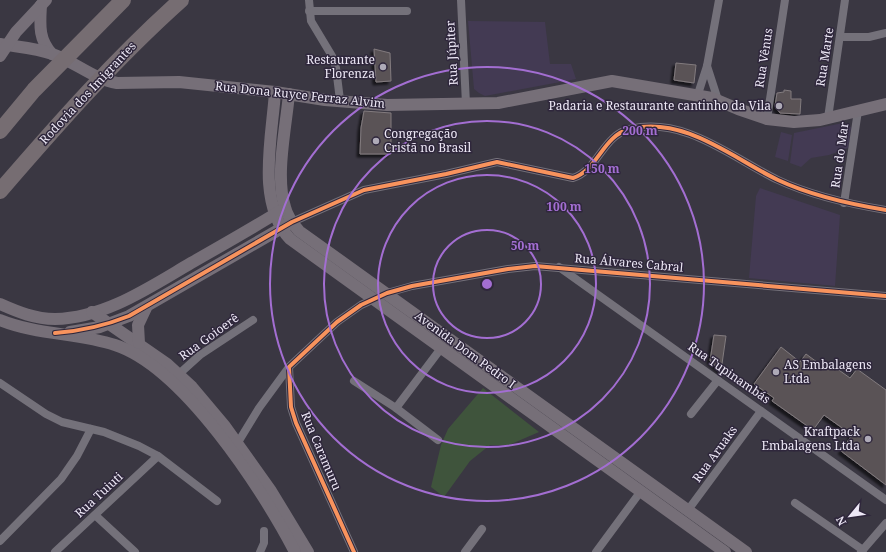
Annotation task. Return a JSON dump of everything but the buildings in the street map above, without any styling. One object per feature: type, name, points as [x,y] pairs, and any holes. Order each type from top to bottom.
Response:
[{"type":"highway","name":"Rodovia dos Imigrantes","points":[[0,191],[63,118],[142,35],[181,0]]},
{"type":"highway","points":[[0,131],[34,90],[119,4]]},
{"type":"street","points":[[309,0],[311,21],[332,56],[336,68],[340,100]]},
{"type":"street","name":"Rua Júpiter","points":[[461,0],[466,104]]},
{"type":"street","points":[[698,94],[707,66],[719,0]]},
{"type":"street","name":"Rua Vênus","points":[[767,119],[785,0]]},
{"type":"street","name":"Rua Marte","points":[[828,118],[845,0]]},
{"type":"street","points":[[0,56],[4,44],[44,2]]},
{"type":"street","points":[[44,2],[40,36],[44,46],[52,54]]},
{"type":"street","points":[[309,11],[407,11]]},
{"type":"street","points":[[840,37],[869,37],[886,33]]},
{"type":"street","name":"Rua Dona Ruyce Ferraz Alvim","points":[[4,44],[52,54],[81,69],[117,83],[179,82],[388,105],[498,103],[612,81],[698,94],[767,119],[794,122],[828,118],[886,104]]},
{"type":"street","points":[[707,66],[718,100]]},
{"type":"street","name":"Avenida Dom Pedro I","points":[[275,92],[268,181],[270,200],[274,215],[280,229],[290,239],[442,347],[588,446],[688,510],[741,551]]},
{"type":"street","name":"Avenida Dom Pedro I","points":[[289,94],[280,184],[285,209],[299,231],[387,293],[588,446],[641,491],[725,552]]},
{"type":"street","name":"Rua do Mar","points":[[844,203],[858,111]]},
{"type":"street","points":[[55,333],[83,331],[108,325],[146,308],[292,222],[364,190],[446,174],[497,162],[574,178],[583,174],[613,138],[621,132],[629,129],[653,126],[669,127],[718,147],[778,180],[802,190],[844,203],[886,210]]},
{"type":"street","points":[[0,304],[34,317],[54,319],[72,318],[92,312],[135,296],[285,209]]},
{"type":"street","name":"Rua Álvares Cabral","points":[[374,298],[412,286],[508,269],[535,266],[886,296]]},
{"type":"street","name":"Rua Tupinambás","points":[[558,267],[886,500]]},
{"type":"street","points":[[237,444],[259,408],[289,366],[337,322],[374,298]]},
{"type":"street","points":[[138,343],[138,325],[146,308]]},
{"type":"street","points":[[92,312],[108,325],[138,343],[180,374],[211,407],[271,491],[308,552]]},
{"type":"street","points":[[0,320],[30,329],[116,345],[145,360],[172,381],[192,401],[240,464],[277,519],[295,552]]},
{"type":"street","name":"Rua Goioerê","points":[[180,374],[200,355],[253,320]]},
{"type":"street","points":[[396,408],[442,347]]},
{"type":"street","name":"Rua Caramuru","points":[[289,366],[291,407],[296,422],[354,552]]},
{"type":"street","points":[[691,414],[718,380]]},
{"type":"street","points":[[354,381],[396,408],[438,440]]},
{"type":"street","points":[[0,384],[46,414],[62,422],[92,429],[139,446],[158,456],[217,501]]},
{"type":"street","name":"Rua Aruaks","points":[[688,510],[762,411]]},
{"type":"street","points":[[0,541],[61,479],[77,456],[92,429]]},
{"type":"street","name":"Rua Tuiuti","points":[[55,552],[158,456]]},
{"type":"street","points":[[596,552],[641,491]]},
{"type":"street","points":[[795,503],[862,551],[886,523]]},
{"type":"street","points":[[95,515],[135,552]]},
{"type":"street","points":[[465,552],[482,529]]},
{"type":"street","points":[[260,552],[264,543],[264,531]]},
{"type":"shaded area","points":[[468,21],[545,22],[550,64],[571,64],[576,79],[485,96],[479,93],[474,89]]},
{"type":"shaded area","points":[[843,123],[845,128],[851,127],[848,148],[829,155],[811,158],[801,167],[790,163],[794,133]]},
{"type":"shaded area","points":[[781,132],[792,135],[788,161],[775,157]]},
{"type":"shaded area","points":[[760,188],[840,215],[835,286],[749,278],[756,196]]},
{"type":"green space","points":[[483,388],[539,432],[509,445],[490,445],[470,461],[444,497],[431,487],[441,445],[448,429]]},
{"type":"cycle path","points":[[55,333],[93,328],[129,316],[292,222],[364,190],[446,174],[497,162],[573,178],[582,174],[589,168],[613,138],[621,132],[630,129],[650,127],[670,128],[689,134],[707,141],[791,186],[831,199],[886,210]]},
{"type":"cycle path","points":[[354,552],[296,423],[291,407],[289,367],[337,322],[361,305],[387,293],[412,286],[508,269],[535,266],[886,296]]},
{"type":"place","name":"Restaurante Florenza","points":[[383,67]]},
{"type":"place","name":"Padaria e Restaurante cantinho da Vila","points":[[779,106]]},
{"type":"place","name":"Congregação Cristã no Brasil","points":[[376,141]]},
{"type":"place","name":"AS Embalagens Ltda","points":[[776,372]]},
{"type":"place","name":"Kraftpack Embalagens Ltda","points":[[868,439]]}]
